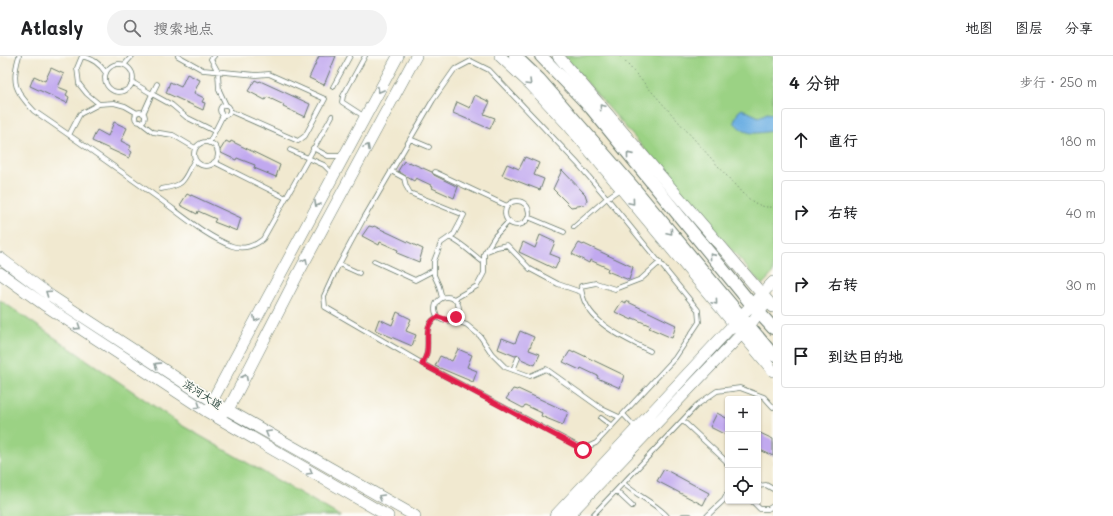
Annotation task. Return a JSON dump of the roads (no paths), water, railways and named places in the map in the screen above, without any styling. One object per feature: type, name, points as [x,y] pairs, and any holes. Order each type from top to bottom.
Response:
[{"type":"main road","points":[[515,56],[539,79],[625,186],[741,325],[773,355]]},
{"type":"main road","points":[[541,56],[591,108],[773,328]]},
{"type":"street","points":[[398,56],[212,401],[214,416],[228,410],[298,274],[416,56]]},
{"type":"street","points":[[500,56],[536,90],[625,186]]},
{"type":"street","points":[[558,56],[769,300]]},
{"type":"street","name":"滨河大道","points":[[0,258],[51,296],[212,401],[415,516]]},
{"type":"street","name":"滨河大道","points":[[0,273],[52,310],[214,416],[388,516]]},
{"type":"street","points":[[568,516],[755,308],[769,300],[773,282]]},
{"type":"street","points":[[741,325],[773,371]]},
{"type":"street","points":[[555,516],[637,428],[741,325]]},
{"type":"lane","points":[[19,56],[14,84],[21,97],[34,111],[186,218],[213,236],[234,247],[246,248],[257,245],[263,240],[332,116]]},
{"type":"lane","points":[[99,104],[87,94],[79,84],[77,68],[82,56],[93,59],[106,73]]},
{"type":"lane","points":[[124,65],[132,56]]},
{"type":"lane","points":[[178,56],[203,70],[218,72],[256,75],[269,74],[325,99],[305,136],[298,141],[230,111],[219,90],[218,72],[211,58],[214,56]]},
{"type":"lane","points":[[333,86],[350,56]]},
{"type":"lane","points":[[365,56],[343,96],[342,102],[365,117]]},
{"type":"lane","points":[[471,61],[490,70],[578,164],[698,310],[699,322],[675,358],[596,443],[583,450],[422,364],[325,307],[324,296],[339,264],[410,139],[433,100],[454,70],[471,61]]},
{"type":"lane","points":[[120,64],[124,65],[131,71],[132,82],[124,91],[115,91],[108,86],[105,77],[106,73],[112,66],[120,64]]},
{"type":"lane","points":[[132,82],[172,105],[186,117],[214,131]]},
{"type":"lane","points":[[140,122],[144,118],[143,114],[156,84]]},
{"type":"lane","points":[[69,135],[80,114],[99,104],[114,103],[143,114]]},
{"type":"lane","points":[[223,115],[220,110],[221,107],[226,105]]},
{"type":"lane","points":[[209,143],[223,115],[226,115],[230,111]]},
{"type":"lane","points":[[137,113],[135,118],[153,132],[173,135],[195,148]]},
{"type":"lane","points":[[410,139],[429,147]]},
{"type":"lane","points":[[195,148],[201,143],[209,143],[217,151],[214,162]]},
{"type":"lane","points":[[161,189],[177,187],[186,178],[195,159],[195,148]]},
{"type":"lane","points":[[313,148],[328,156],[344,156]]},
{"type":"lane","points":[[290,150],[324,165],[334,175]]},
{"type":"lane","points":[[195,159],[204,166],[214,162],[286,198]]},
{"type":"lane","points":[[391,171],[404,178],[410,193],[464,215],[454,234],[441,243],[434,261],[434,275],[442,298]]},
{"type":"lane","points":[[435,172],[507,206]]},
{"type":"lane","points":[[574,227],[607,198],[625,186]]},
{"type":"lane","points":[[513,202],[524,203],[529,209],[528,217],[519,224],[509,221],[506,214],[507,206],[513,202]]},
{"type":"lane","points":[[528,217],[564,232]]},
{"type":"lane","points":[[442,298],[454,299],[477,286],[484,273],[483,262],[485,252],[495,236],[509,221]]},
{"type":"lane","points":[[449,237],[470,249],[474,255],[483,262]]},
{"type":"lane","points":[[485,252],[507,245],[530,269],[558,284],[581,292]]},
{"type":"lane","points":[[374,261],[415,280],[434,270]]},
{"type":"lane","points":[[650,351],[615,334],[594,316],[581,296],[581,286],[596,283],[616,289],[641,279],[660,262]]},
{"type":"lane","points":[[339,264],[358,273]]},
{"type":"lane","points":[[442,298],[435,306],[438,317],[444,320],[452,319],[471,329],[480,336],[492,354],[505,367],[530,376],[546,369],[602,409],[621,416],[637,428]]},
{"type":"lane","points":[[452,319],[459,309],[454,299]]},
{"type":"lane","points":[[422,364],[427,352],[429,325],[434,318],[438,317]]},
{"type":"lane","points":[[513,370],[518,358]]},
{"type":"lane","points":[[592,516],[697,405],[718,391],[740,388],[764,397],[773,407]]},
{"type":"lane","points":[[600,418],[612,426]]},
{"type":"lane","points":[[683,421],[725,459]]},
{"type":"lane","points":[[623,483],[632,492],[657,505],[667,516]]},
{"type":"lane","points":[[761,486],[766,485],[773,489]]},
{"type":"lane","points":[[616,491],[632,506]]},
{"type":"lane","points":[[707,516],[725,498]]},
{"type":"lane","points":[[755,504],[760,509],[768,509],[773,506]]},
{"type":"lane","points":[[683,516],[690,516]]},
{"type":"water","points":[[742,109],[759,117],[767,113],[773,114],[773,131],[752,133],[738,127],[734,122],[738,112]]}]
